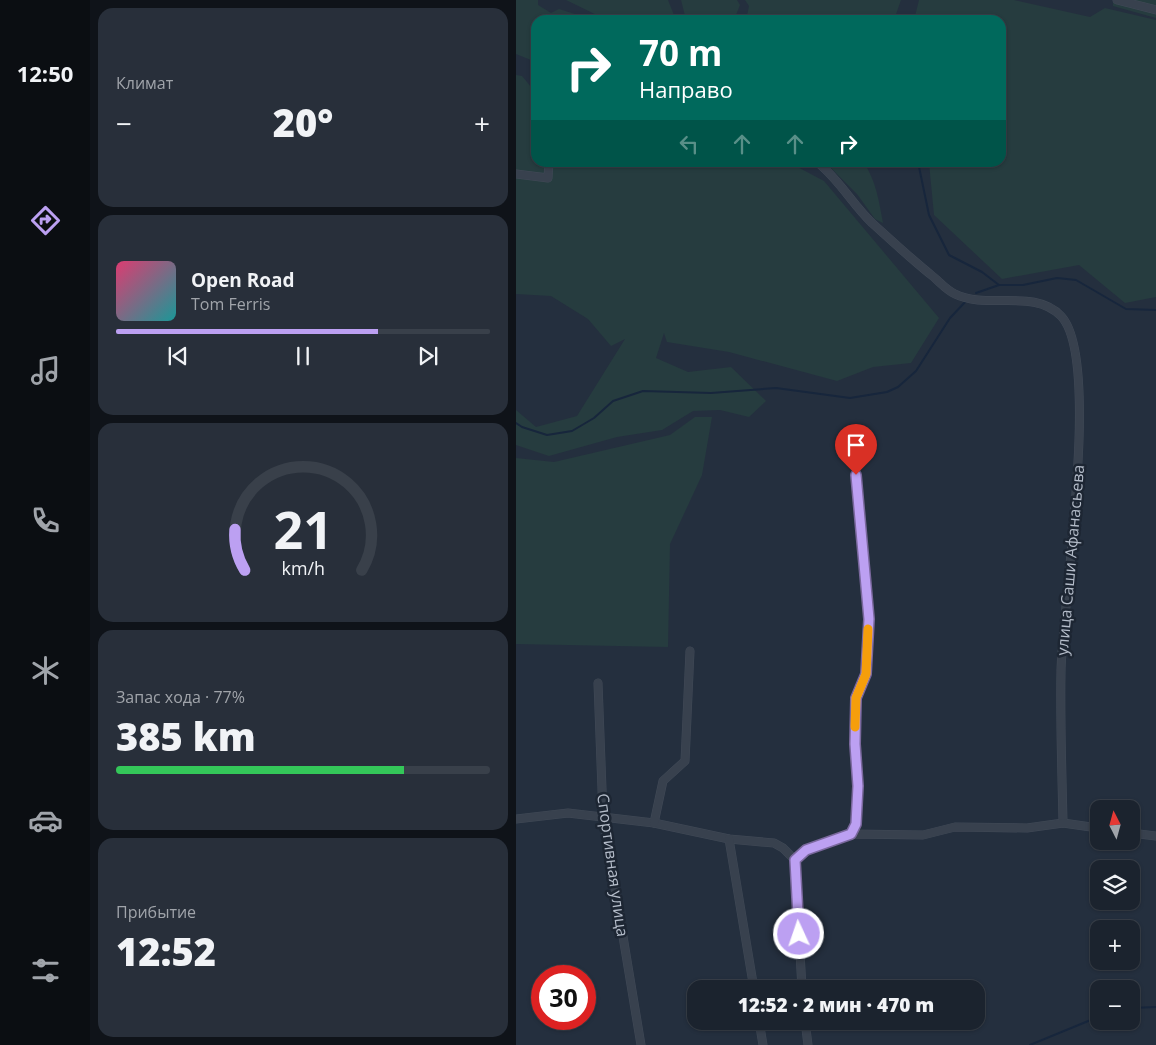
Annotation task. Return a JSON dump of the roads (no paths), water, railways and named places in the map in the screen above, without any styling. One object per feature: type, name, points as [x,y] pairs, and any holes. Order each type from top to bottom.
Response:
[{"type":"street","points":[[1116,0],[1144,3],[1156,10]]},
{"type":"street","points":[[516,174],[548,178],[549,167]]},
{"type":"street","name":"улица Саши Афанасьева","points":[[822,167],[845,190],[871,222],[891,238],[899,249],[954,294],[976,301],[1034,302],[1049,307],[1061,316],[1069,329],[1074,346],[1080,445],[1061,670],[1063,823]]},
{"type":"street","points":[[851,834],[856,824],[858,786],[855,744],[856,698],[866,674],[869,619],[855,458]]},
{"type":"street","points":[[654,823],[663,780],[685,761],[690,651]]},
{"type":"street","name":"Спортивная улица","points":[[598,683],[603,816],[641,1045]]},
{"type":"street","points":[[516,819],[568,812],[654,823],[729,839],[774,843],[783,848],[795,860],[802,980]]},
{"type":"street","points":[[795,860],[806,850],[851,834],[923,835],[955,827],[1027,828],[1063,823],[1090,827]]},
{"type":"street","points":[[1140,834],[1156,836]]},
{"type":"street","points":[[729,839],[752,980]]},
{"type":"street","points":[[760,1030],[763,1045]]},
{"type":"street","points":[[806,1030],[808,1045]]},
{"type":"waterway","points":[[919,167],[929,215],[949,255],[982,272],[999,285],[1023,285],[1057,278],[1076,280],[1126,309],[1156,310]]},
{"type":"waterway","points":[[976,293],[999,285]]},
{"type":"waterway","points":[[516,423],[522,427],[547,435],[572,431],[594,418],[613,401],[643,391],[711,393],[776,388],[850,398],[887,392],[898,387],[916,371],[950,318],[967,300]]},
{"type":"waterway","points":[[1140,1008],[1156,1007]]},
{"type":"waterway","points":[[1030,1045],[1090,1020]]}]
